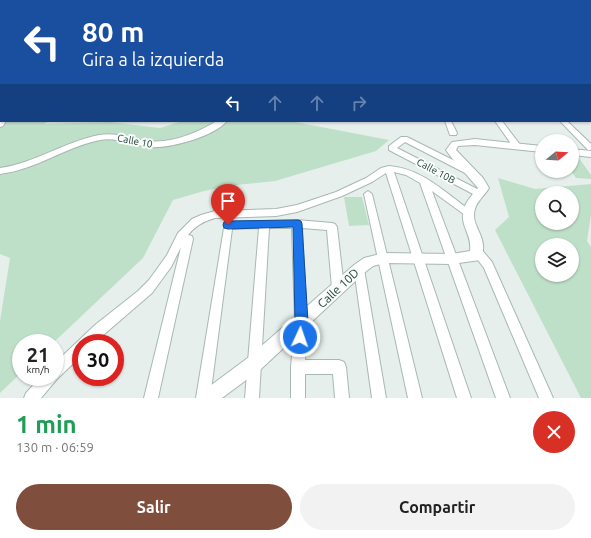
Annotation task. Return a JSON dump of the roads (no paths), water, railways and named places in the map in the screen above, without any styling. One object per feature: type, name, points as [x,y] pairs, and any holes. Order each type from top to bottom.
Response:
[{"type":"street","name":"Calle 10","points":[[0,171],[31,163],[86,141],[98,138],[121,137],[152,145],[182,141],[205,132],[221,122]]},
{"type":"street","points":[[448,122],[454,139],[451,150],[484,188],[470,206],[468,213],[477,242],[476,254],[488,265],[546,398]]},
{"type":"street","points":[[499,122],[516,146]]},
{"type":"street","points":[[564,122],[591,148]]},
{"type":"street","name":"Calle 10B","points":[[471,172],[404,139],[392,148],[480,194]]},
{"type":"street","points":[[454,139],[535,148]]},
{"type":"street","points":[[579,153],[591,154]]},
{"type":"street","points":[[93,334],[100,327],[152,286],[170,260],[181,236],[196,221],[209,216],[237,212],[263,214],[286,212],[332,196],[389,169],[400,170],[424,182],[468,213]]},
{"type":"street","points":[[389,169],[464,398]]},
{"type":"street","points":[[424,182],[503,398]]},
{"type":"street","points":[[368,194],[384,258],[415,398]]},
{"type":"street","points":[[298,224],[301,322],[298,367],[298,398]]},
{"type":"street","points":[[203,398],[228,225],[298,224],[332,227],[338,288]]},
{"type":"street","points":[[252,398],[264,225]]},
{"type":"street","points":[[151,398],[188,239]]},
{"type":"street","name":"Calle 10D","points":[[208,398],[255,363],[359,269],[369,262],[384,258],[419,260],[452,259],[476,254]]},
{"type":"street","points":[[359,269],[379,398]]},
{"type":"street","points":[[64,364],[72,356]]},
{"type":"street","points":[[298,367],[339,367],[342,398]]},
{"type":"street","points":[[30,398],[42,386]]}]
